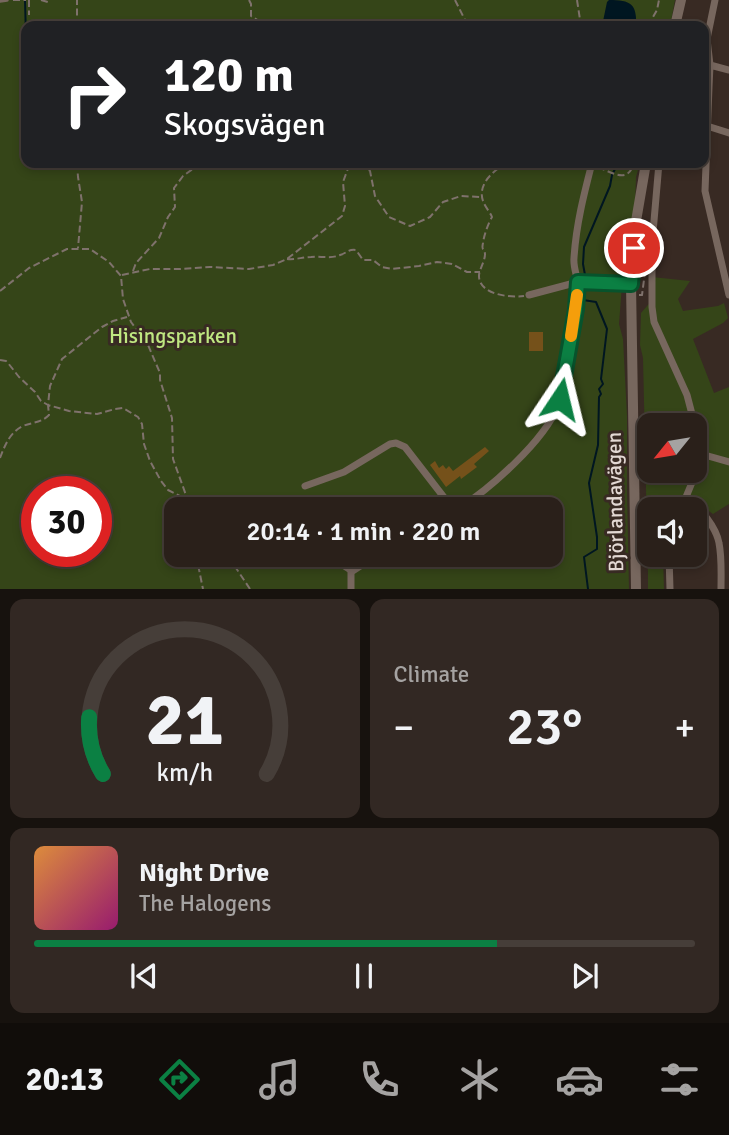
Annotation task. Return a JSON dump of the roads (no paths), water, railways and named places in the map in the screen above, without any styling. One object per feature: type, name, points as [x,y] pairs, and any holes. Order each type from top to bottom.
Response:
[{"type":"street","points":[[676,21],[681,0]]},
{"type":"street","points":[[709,29],[715,0]]},
{"type":"street","points":[[709,56],[709,96]]},
{"type":"street","points":[[710,65],[729,70]]},
{"type":"street","points":[[709,126],[729,133]]},
{"type":"street","points":[[472,497],[524,453],[545,430],[557,409],[576,309],[578,282],[573,261],[579,215],[591,168]]},
{"type":"street","name":"Björlandavägen","points":[[636,589],[631,284],[635,227],[645,168]]},
{"type":"street","points":[[658,168],[647,271],[654,322],[687,396],[692,413]]},
{"type":"street","points":[[705,168],[705,191],[729,295]]},
{"type":"street","points":[[529,295],[578,282],[631,284]]},
{"type":"street","points":[[305,486],[339,475],[396,443],[405,447],[446,497]]},
{"type":"street","points":[[707,456],[729,462]]},
{"type":"street","points":[[688,497],[693,483]]},
{"type":"street","points":[[707,519],[719,540],[721,589]]},
{"type":"street","points":[[351,589],[351,572],[359,567]]},
{"type":"street","points":[[669,567],[670,589]]},
{"type":"lane","points":[[0,1],[7,0]]},
{"type":"lane","points":[[343,567],[351,572]]},
{"type":"water","points":[[607,2],[627,2],[634,8],[636,21],[603,21]]},
{"type":"waterway","points":[[25,0],[26,21]]},
{"type":"waterway","points":[[585,275],[584,247],[616,168]]},
{"type":"waterway","points":[[585,288],[583,300],[596,302],[607,329],[601,379],[603,384],[599,389],[598,445],[589,483],[597,549],[584,557],[588,589]]},
{"type":"park label","name":"Hisingsparken","points":[[173,336]]}]
